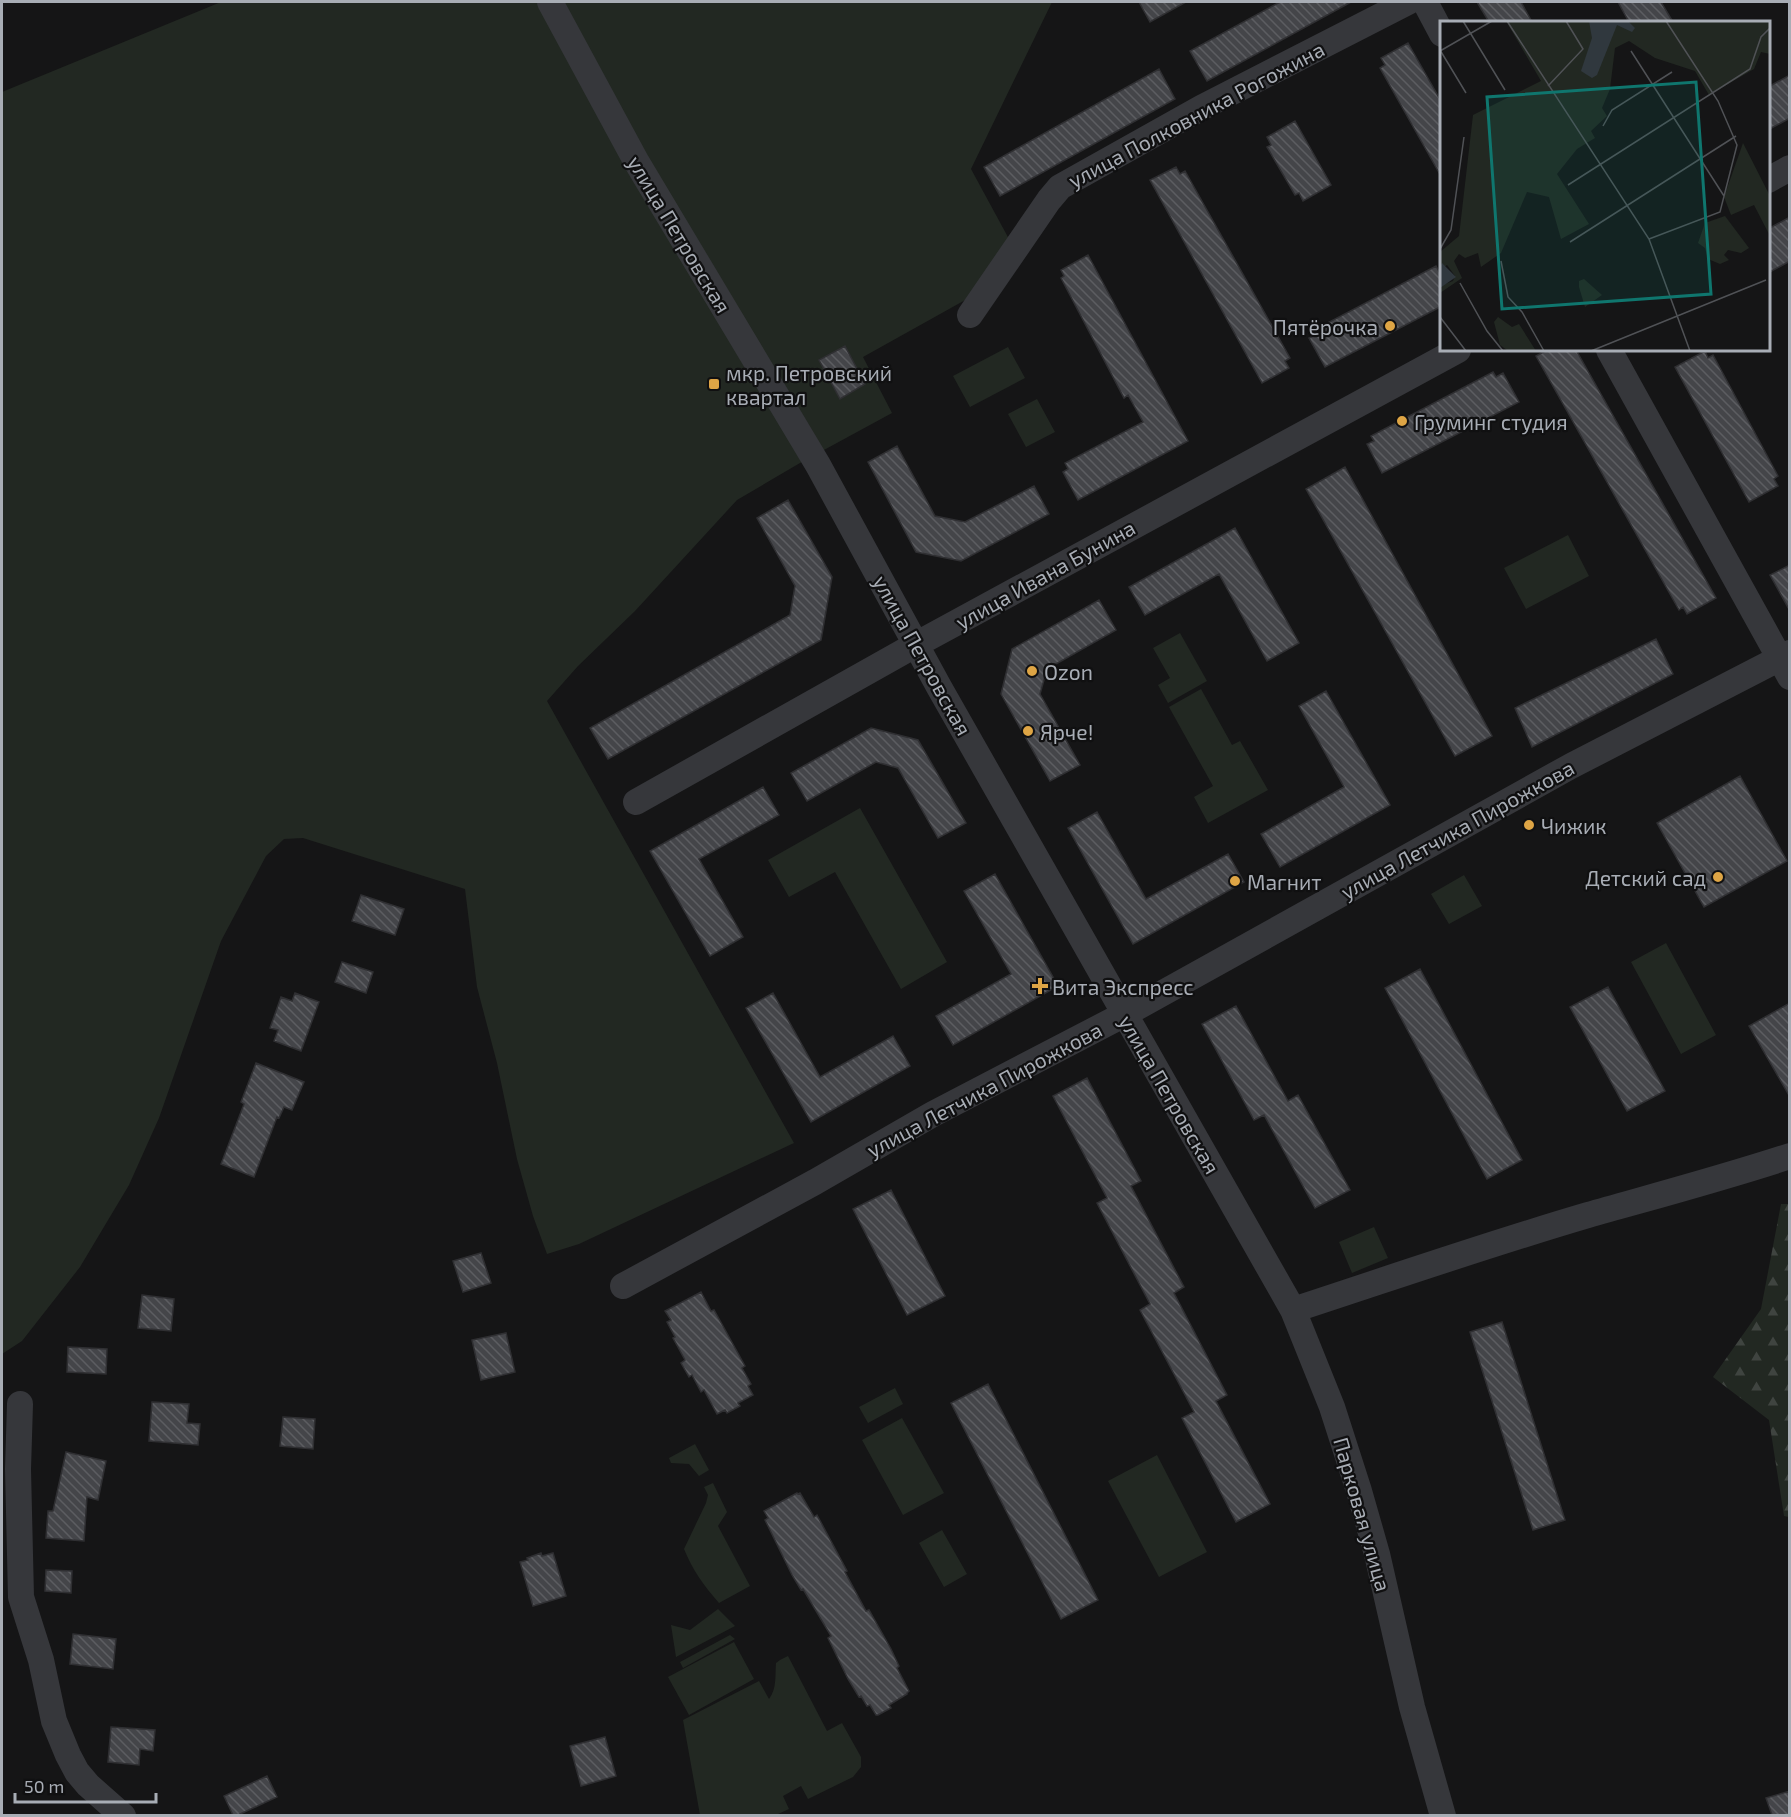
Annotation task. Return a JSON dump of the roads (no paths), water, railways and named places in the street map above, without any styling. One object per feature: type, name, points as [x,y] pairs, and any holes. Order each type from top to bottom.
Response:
[{"type":"street","name":"улица Петровская","points":[[550,2],[636,161],[818,465],[939,687],[1293,1310]]},
{"type":"street","name":"улица Полковника Рогожина","points":[[970,315],[1060,187],[1202,108],[1407,2]]},
{"type":"street","points":[[1425,2],[1440,29]]},
{"type":"street","points":[[1770,179],[1790,168]]},
{"type":"street","name":"улица Ивана Бунина","points":[[636,802],[917,644],[1456,351]]},
{"type":"street","points":[[1610,351],[1786,663]]},
{"type":"street","name":"улица Летчика Пирожкова","points":[[622,1287],[815,1182],[933,1114],[1125,1014],[1571,766],[1786,663]]},
{"type":"street","points":[[1293,1310],[1438,1261],[1790,1156]]},
{"type":"street","name":"Парковая улица","points":[[1293,1310],[1332,1407],[1359,1491],[1387,1597],[1412,1707],[1443,1815]]},
{"type":"street","points":[[20,1404],[18,1469],[21,1597],[41,1660],[54,1721],[68,1755],[77,1772],[88,1785],[123,1815]]},
{"type":"place","name":"Пятёрочка","points":[[1390,326]]},
{"type":"place","name":"мкр. Петровский квартал","points":[[714,384]]},
{"type":"place","name":"Груминг студия","points":[[1402,421]]},
{"type":"place","name":"Ozon","points":[[1032,671]]},
{"type":"place","name":"Ярче!","points":[[1028,731]]},
{"type":"place","name":"Чижик","points":[[1529,825]]},
{"type":"place","name":"Детский сад","points":[[1718,877]]},
{"type":"place","name":"Магнит","points":[[1235,881]]},
{"type":"place","name":"Вита Экспресс","points":[[1040,986]]}]
